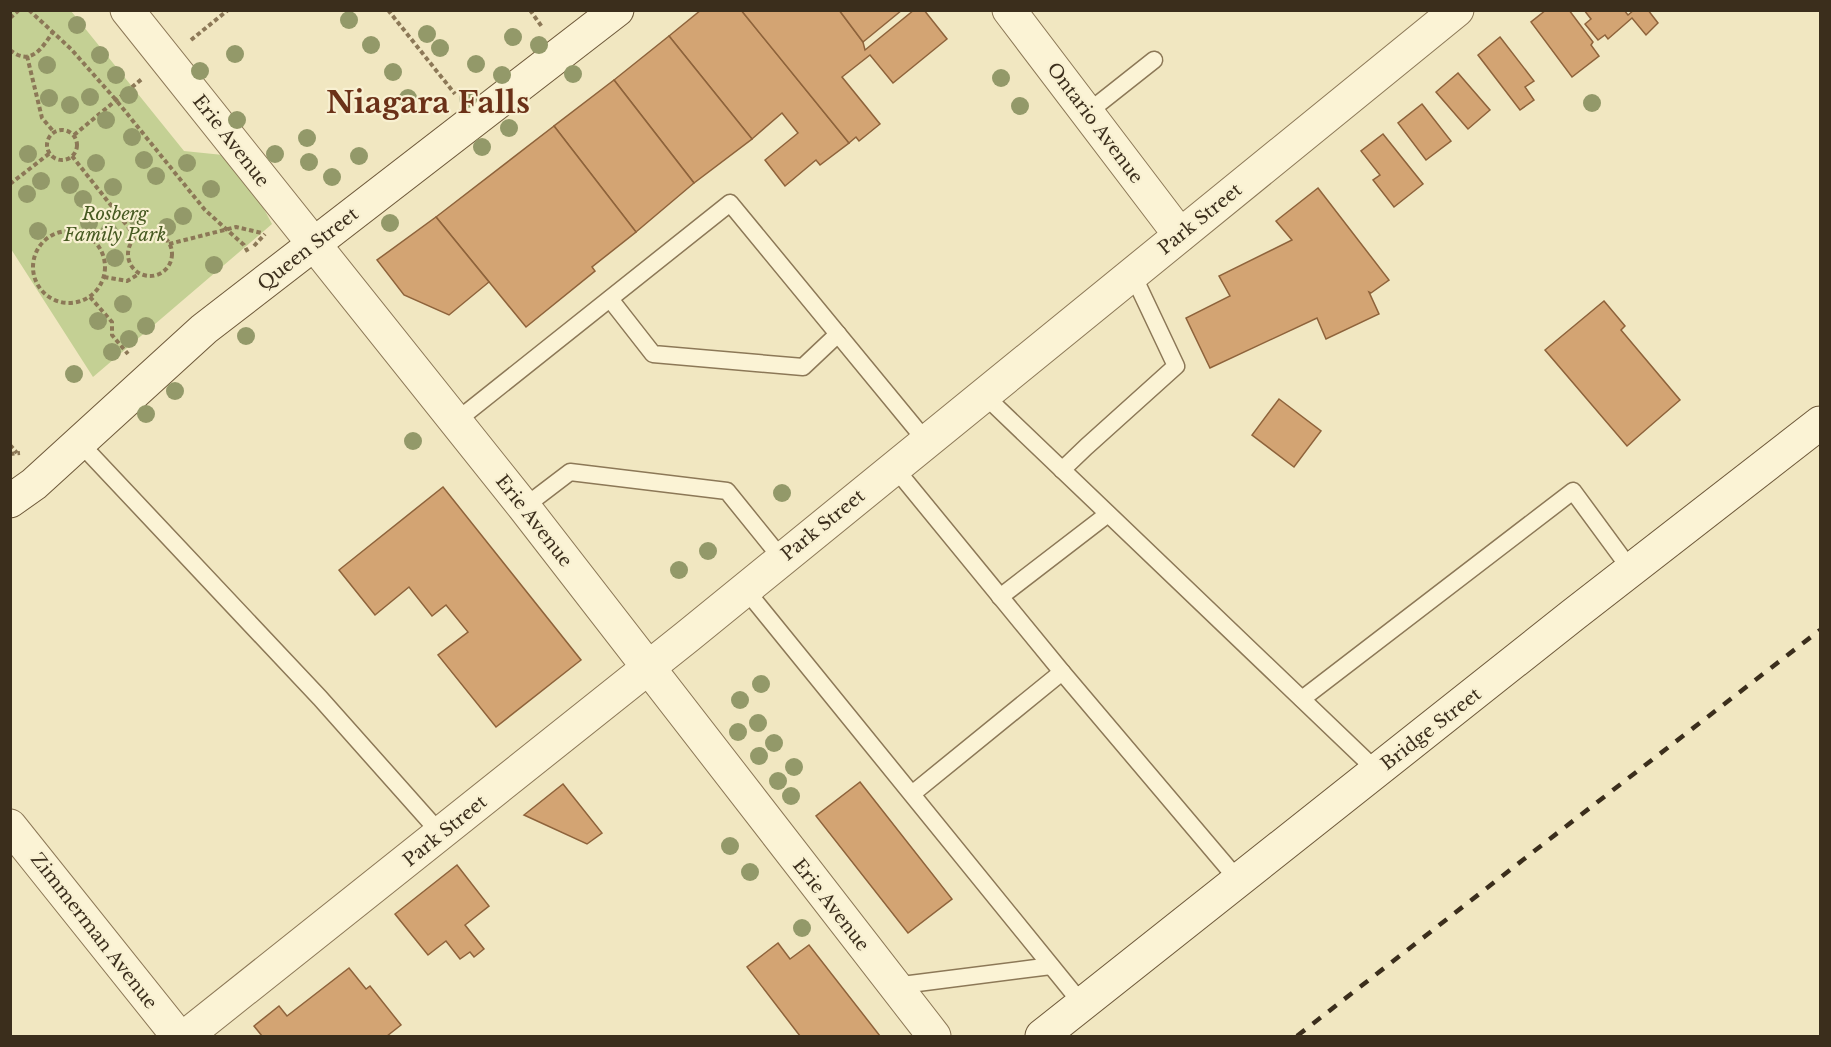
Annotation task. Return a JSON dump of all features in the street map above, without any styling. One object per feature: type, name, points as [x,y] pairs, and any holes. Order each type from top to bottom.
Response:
[{"type":"street","name":"Erie Avenue","points":[[127,10],[524,507],[934,1036]]},
{"type":"street","name":"Queen Street","points":[[10,501],[34,483],[204,329],[617,10]]},
{"type":"street","name":"Ontario Avenue","points":[[1009,10],[1180,235]]},
{"type":"street","name":"Park Street","points":[[186,1036],[745,589],[1457,10]]},
{"type":"street","name":"Bridge Street","points":[[1042,1036],[1631,570],[1821,423]]},
{"type":"street","name":"Zimmerman Avenue","points":[[10,826],[178,1036]]},
{"type":"lane","points":[[1087,113],[1154,60]]},
{"type":"lane","points":[[455,422],[730,203],[926,441]]},
{"type":"lane","points":[[1062,470],[1176,366],[1133,275]]},
{"type":"lane","points":[[610,299],[653,354],[803,367],[838,334]]},
{"type":"lane","points":[[983,394],[1377,771]]},
{"type":"lane","points":[[79,442],[320,698],[441,834]]},
{"type":"lane","points":[[894,467],[1062,672],[1239,881]]},
{"type":"lane","points":[[524,507],[570,472],[727,491],[782,559]]},
{"type":"lane","points":[[1302,699],[1573,491],[1631,570]]},
{"type":"lane","points":[[1000,597],[1108,514]]},
{"type":"lane","points":[[745,589],[1083,1005]]},
{"type":"lane","points":[[912,794],[1062,672]]},
{"type":"lane","points":[[894,986],[1051,966]]},
{"type":"path","points":[[10,18],[19,10]]},
{"type":"path","points":[[29,10],[71,49],[116,100],[205,210],[244,245],[248,253],[275,275]]},
{"type":"path","points":[[74,135],[228,10]]},
{"type":"path","points":[[388,10],[460,99]]},
{"type":"path","points":[[530,10],[546,31]]},
{"type":"path","points":[[10,50],[21,56],[39,52],[53,32]]},
{"type":"path","points":[[27,56],[42,118],[54,132]]},
{"type":"path","points":[[65,130],[74,135],[77,146],[68,159],[57,159],[50,153],[47,141],[54,132],[65,130]]},
{"type":"path","points":[[10,184],[50,153]]},
{"type":"path","points":[[72,156],[136,237]]},
{"type":"path","points":[[169,244],[236,227],[266,233]]},
{"type":"path","points":[[64,231],[76,232],[87,236],[103,254],[104,277],[99,288],[90,297],[68,304],[45,295],[33,275],[32,263],[43,242],[52,235],[64,231]]},
{"type":"path","points":[[104,277],[127,281],[139,274],[155,276],[163,273],[172,259],[169,244],[157,233],[149,232],[136,237],[130,245],[129,262],[139,274]]},
{"type":"path","points":[[90,297],[112,322],[112,334],[129,355]]},
{"type":"path","points":[[10,445],[17,453]]},
{"type":"green space","name":"Rosberg Family Park","points":[[11,11],[71,11],[184,151],[223,155],[255,192],[272,224],[93,377],[11,249]]},
{"type":"building","points":[[701,10],[741,10],[849,143],[820,165],[816,160],[785,186],[765,160],[798,133],[782,113],[752,139],[669,36]]},
{"type":"building","points":[[741,10],[839,10],[863,42],[865,50],[914,10],[924,10],[947,39],[893,83],[870,55],[842,77],[880,124],[859,141],[856,137],[849,143]]},
{"type":"building","points":[[839,10],[902,10],[863,42]]},
{"type":"building","points":[[1546,10],[1569,10],[1593,42],[1591,45],[1599,56],[1572,77],[1531,22]]},
{"type":"building","points":[[1584,10],[1624,10],[1628,15],[1634,10],[1648,10],[1658,23],[1646,35],[1632,18],[1608,39],[1605,35],[1598,40],[1585,24],[1591,19]]},
{"type":"building","points":[[669,36],[752,139],[694,183],[614,80]]},
{"type":"building","points":[[1500,37],[1534,81],[1525,87],[1534,100],[1520,110],[1478,55]]},
{"type":"building","points":[[1458,73],[1490,110],[1468,129],[1436,92]]},
{"type":"building","points":[[614,80],[694,183],[636,232],[554,126]]},
{"type":"building","points":[[1422,104],[1451,141],[1426,160],[1398,123]]},
{"type":"building","points":[[554,126],[636,232],[592,267],[595,271],[526,327],[436,217]]},
{"type":"building","points":[[1383,134],[1423,184],[1394,207],[1373,180],[1380,175],[1361,151]]},
{"type":"building","points":[[1318,188],[1389,280],[1371,293],[1369,292],[1379,314],[1326,339],[1317,318],[1210,368],[1186,318],[1230,296],[1219,276],[1292,240],[1276,221]]},
{"type":"building","points":[[436,217],[489,282],[449,315],[404,295],[377,260]]},
{"type":"building","points":[[1604,301],[1625,326],[1621,330],[1680,400],[1627,446],[1545,350]]},
{"type":"building","points":[[1279,399],[1321,431],[1294,467],[1252,435]]},
{"type":"building","points":[[443,487],[581,660],[496,727],[438,655],[468,632],[446,605],[432,616],[409,587],[375,615],[339,570]]},
{"type":"building","points":[[860,782],[952,899],[908,933],[816,816]]},
{"type":"building","points":[[563,784],[602,833],[587,844],[524,815]]},
{"type":"building","points":[[457,865],[489,906],[465,925],[484,949],[474,957],[470,952],[460,959],[446,941],[428,955],[395,914]]},
{"type":"building","points":[[778,943],[790,959],[809,945],[880,1036],[800,1036],[747,967]]},
{"type":"building","points":[[349,968],[366,989],[370,986],[401,1025],[387,1036],[262,1036],[254,1026],[279,1006],[287,1016]]},
{"type":"railway","points":[[1297,1036],[1820,630]]},
{"type":"district","name":"Niagara Falls","points":[[428,102]]}]
